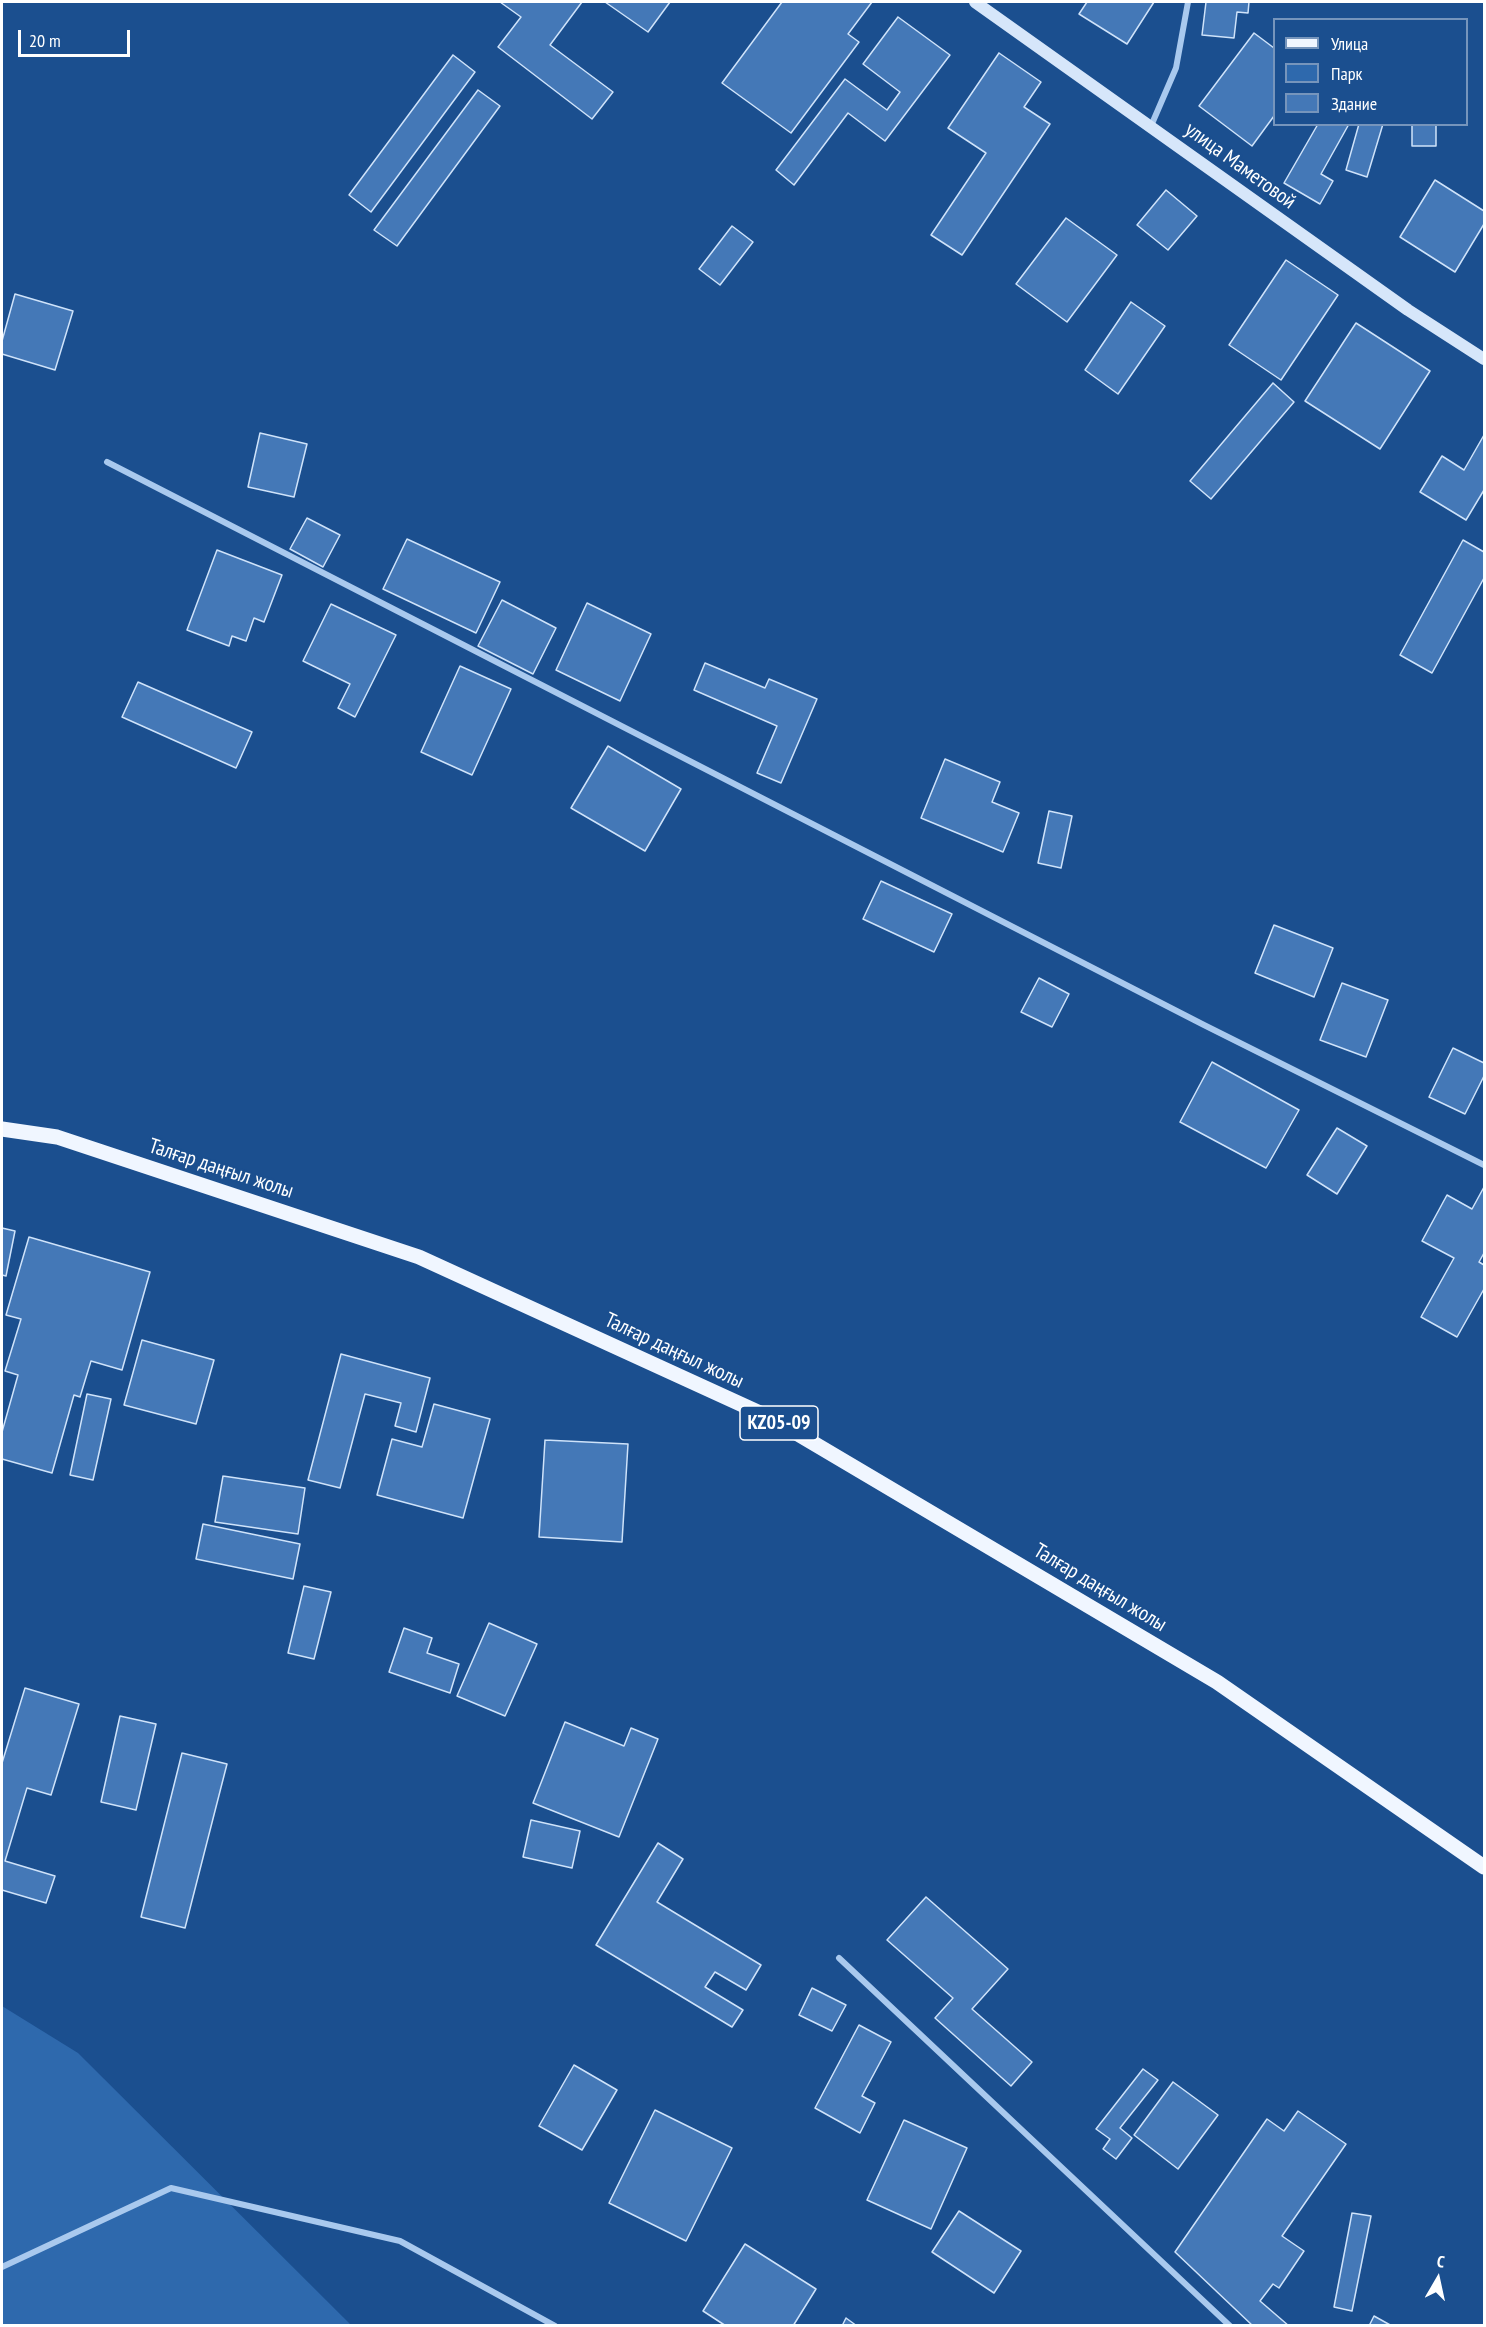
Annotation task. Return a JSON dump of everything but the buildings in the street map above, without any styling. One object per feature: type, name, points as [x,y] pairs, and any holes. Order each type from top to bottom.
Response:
[{"type":"main road","name":"Талғар даңғыл жолы","points":[[2,1129],[57,1137],[419,1257],[771,1418],[1217,1682],[1485,1866]]},
{"type":"street","name":"улица Маметовой","points":[[975,2],[1407,310],[1485,359]]},
{"type":"street","points":[[1152,126],[1176,68],[1188,2]]},
{"type":"street","points":[[107,462],[1204,1026],[1485,1165]]},
{"type":"street","points":[[839,1958],[1230,2325]]},
{"type":"street","points":[[2,2267],[171,2188],[400,2241],[555,2325]]},
{"type":"green space","points":[[2,2006],[78,2053],[351,2325],[2,2325]]}]
